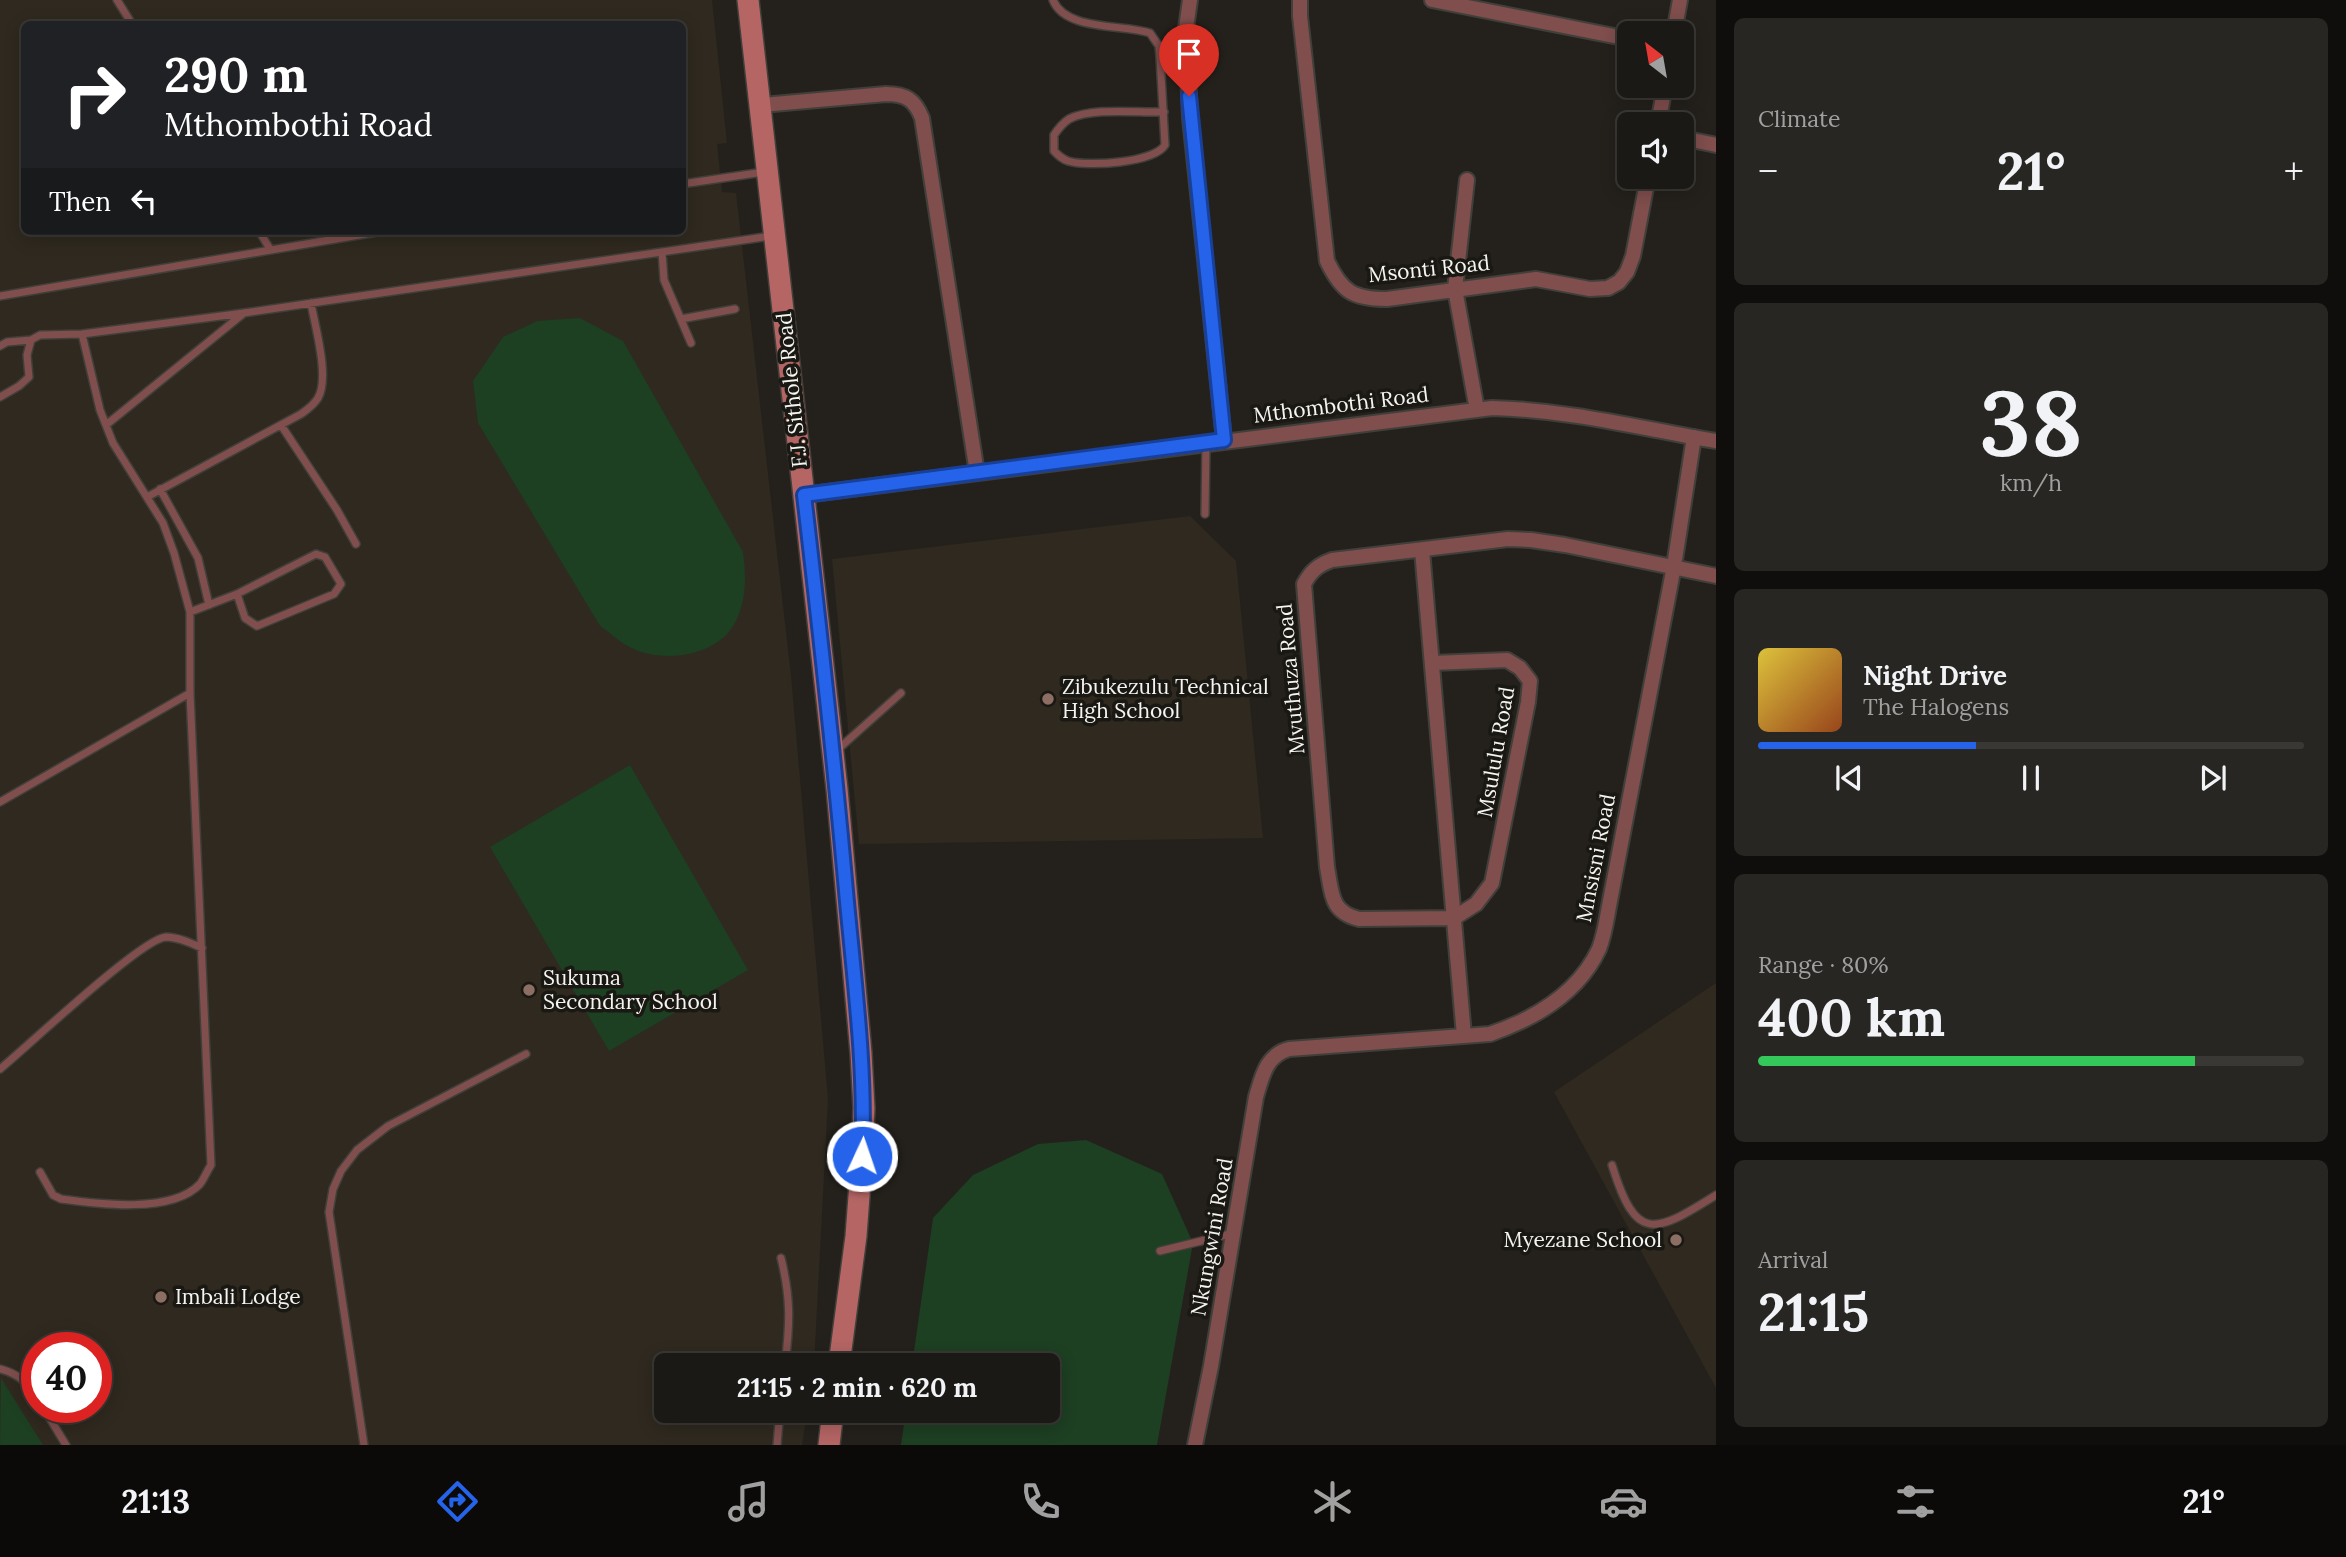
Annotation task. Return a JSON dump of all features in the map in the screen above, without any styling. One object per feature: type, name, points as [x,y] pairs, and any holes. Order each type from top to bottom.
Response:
[{"type":"street","name":"F.J. Sithole Road","points":[[748,0],[833,754],[862,1053],[864,1108],[856,1236],[841,1353]]},
{"type":"street","points":[[1190,0],[1186,28],[1190,118],[1224,440]]},
{"type":"street","name":"Msonti Road","points":[[1300,0],[1327,261],[1336,281],[1352,294],[1366,299],[1387,299],[1536,279],[1590,289],[1608,288],[1619,282],[1627,272],[1633,256],[1646,189]]},
{"type":"street","points":[[1432,0],[1617,37]]},
{"type":"street","points":[[1676,21],[1680,0]]},
{"type":"street","points":[[761,104],[900,94],[918,106],[977,472]]},
{"type":"street","points":[[1694,140],[1716,145]]},
{"type":"street","points":[[1467,180],[1455,289],[1477,410]]},
{"type":"street","name":"Mthombothi Road","points":[[804,495],[1206,442],[1492,408],[1570,413],[1716,441]]},
{"type":"street","name":"Mnsisni Road","points":[[1289,1049],[1490,1034],[1521,1023],[1550,1006],[1583,976],[1600,947],[1610,901],[1674,566],[1694,437]]},
{"type":"street","name":"Mvuthuza Road","points":[[1454,918],[1359,919],[1345,915],[1333,900],[1327,867],[1304,584],[1310,573],[1320,564],[1332,560],[1508,540],[1531,540],[1716,576]]},
{"type":"street","name":"Msululu Road","points":[[1422,550],[1464,1036]]},
{"type":"street","name":"Msululu Road","points":[[1432,663],[1507,660],[1520,668],[1530,681],[1495,874],[1483,899],[1454,918]]},
{"type":"street","name":"Nkungwini Road","points":[[1195,1445],[1256,1097],[1268,1064],[1277,1054],[1289,1049]]},
{"type":"street","points":[[829,1445],[832,1423]]},
{"type":"lane","points":[[117,0],[130,21]]},
{"type":"lane","points":[[1053,0],[1063,14],[1075,20],[1150,33],[1159,46],[1164,112],[1165,145],[1155,155],[1140,159],[1083,164],[1060,158],[1054,151],[1054,135],[1066,120],[1080,115],[1164,112]]},
{"type":"lane","points":[[686,183],[768,171]]},
{"type":"lane","points":[[261,235],[270,249]]},
{"type":"lane","points":[[0,296],[358,235]]},
{"type":"lane","points":[[0,346],[8,342],[31,340],[40,335],[82,334],[244,313],[775,236]]},
{"type":"lane","points":[[662,252],[664,280],[691,343]]},
{"type":"lane","points":[[147,497],[312,406],[323,384],[311,303]]},
{"type":"lane","points":[[681,319],[735,309]]},
{"type":"lane","points":[[106,425],[244,313]]},
{"type":"lane","points":[[40,1172],[54,1195],[61,1199],[114,1206],[159,1202],[190,1192],[201,1184],[211,1165],[190,693],[190,612],[163,523],[113,443],[106,425],[89,373],[82,334]]},
{"type":"lane","points":[[0,397],[29,377],[27,355],[31,340]]},
{"type":"lane","points":[[281,425],[356,544]]},
{"type":"lane","points":[[1205,513],[1206,442]]},
{"type":"lane","points":[[160,489],[198,558],[209,605]]},
{"type":"lane","points":[[190,612],[237,594],[316,554],[324,557],[341,584],[334,594],[257,626],[245,618],[237,594]]},
{"type":"lane","points":[[0,802],[190,693]]},
{"type":"lane","points":[[833,754],[901,693]]},
{"type":"lane","points":[[0,1069],[70,1007],[144,948],[163,937],[178,939],[202,948]]},
{"type":"lane","points":[[363,1445],[329,1212],[332,1188],[357,1150],[388,1126],[526,1054]]},
{"type":"lane","points":[[1612,1165],[1622,1198],[1635,1218],[1647,1223],[1664,1224],[1716,1195]]},
{"type":"lane","points":[[1160,1251],[1234,1233]]},
{"type":"lane","points":[[780,1258],[789,1292],[786,1353]]},
{"type":"lane","points":[[0,1369],[11,1371],[21,1378]]},
{"type":"lane","points":[[53,1423],[66,1445]]},
{"type":"lane","points":[[777,1445],[779,1423]]},
{"type":"shaded area","points":[[0,0],[712,0],[727,143],[717,144],[722,192],[736,193],[791,676],[828,1099],[815,1353],[654,1353],[654,1423],[805,1423],[802,1445],[0,1445]]},
{"type":"shaded area","name":"Zibukezulu Technical High School","points":[[1190,516],[1236,561],[1263,838],[859,844],[832,559]]},
{"type":"shaded area","name":"Myezane School","points":[[1716,983],[1716,1388],[1554,1092]]},
{"type":"green space","points":[[580,318],[623,341],[743,552],[745,587],[736,621],[716,643],[702,650],[671,656],[655,655],[626,645],[600,626],[478,423],[473,381],[503,337],[537,321]]},
{"type":"green space","points":[[630,765],[748,970],[609,1051],[490,847]]},
{"type":"green space","points":[[1086,1140],[1162,1174],[1193,1243],[1157,1445],[901,1445],[904,1423],[1060,1423],[1060,1353],[914,1353],[933,1218],[973,1175],[1038,1144]]},
{"type":"green space","points":[[1,1378],[21,1410],[21,1423],[29,1423],[43,1445],[0,1445]]},
{"type":"place","name":"Zibukezulu Technical High School","points":[[1048,699]]},
{"type":"place","name":"Sukuma Secondary School","points":[[529,990]]},
{"type":"place","name":"Myezane School","points":[[1676,1240]]},
{"type":"place","name":"Imbali Lodge","points":[[161,1297]]},
{"type":"route","points":[[862,1156],[862,1053],[837,789],[804,495],[1224,440],[1189,96]]}]
